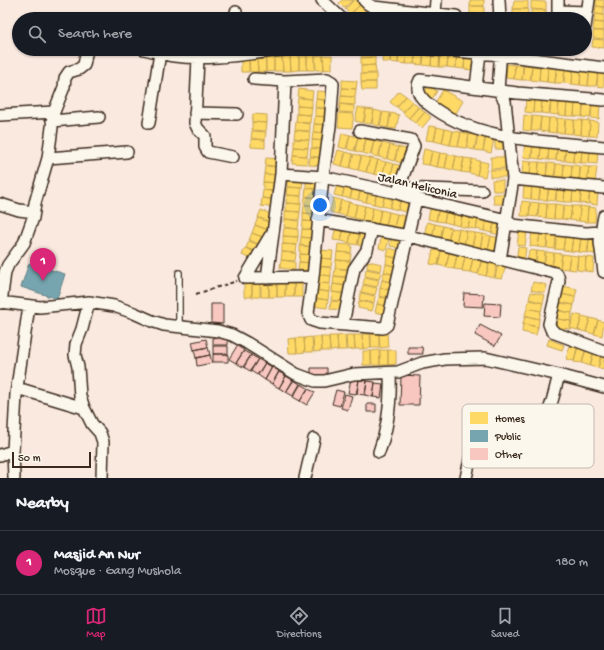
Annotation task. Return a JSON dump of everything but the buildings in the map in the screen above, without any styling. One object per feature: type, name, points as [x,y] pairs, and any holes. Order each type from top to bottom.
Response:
[{"type":"street","points":[[322,0],[335,12]]},
{"type":"street","points":[[364,0],[373,7],[417,12]]},
{"type":"street","points":[[435,12],[436,0]]},
{"type":"street","points":[[499,0],[500,12]]},
{"type":"street","points":[[558,10],[587,12],[589,0]]},
{"type":"street","points":[[85,56],[84,65],[79,69],[70,72],[66,78],[53,117],[48,158],[33,218],[24,243],[8,265],[5,272],[1,302],[40,307],[89,302],[114,306],[152,321],[179,327],[218,331],[232,336],[296,374],[315,381],[324,381],[354,374],[390,373],[410,369],[422,363],[445,359],[485,358],[604,387]]},
{"type":"street","points":[[149,123],[160,56]]},
{"type":"street","points":[[173,56],[198,58],[210,56]]},
{"type":"street","points":[[476,87],[480,56]]},
{"type":"street","points":[[500,260],[513,178],[505,101],[498,90],[501,56]]},
{"type":"street","points":[[527,56],[604,68]]},
{"type":"street","points":[[198,58],[195,123],[198,129],[205,136],[205,147],[208,152],[233,157]]},
{"type":"street","points":[[254,79],[285,81],[327,79],[333,84],[330,126],[308,313],[309,317],[315,322],[383,328],[387,325],[409,236],[416,199]]},
{"type":"street","points":[[604,100],[517,93],[420,80],[418,84],[419,94],[422,98],[454,122],[510,138],[604,147]]},
{"type":"street","points":[[267,278],[281,174],[285,81]]},
{"type":"street","points":[[195,113],[238,114]]},
{"type":"street","points":[[0,115],[99,117]]},
{"type":"street","points":[[360,131],[411,140],[413,142],[414,146],[398,190],[482,191]]},
{"type":"street","points":[[48,158],[127,152]]},
{"type":"street","name":"Jalan Heliconia","points":[[281,174],[323,177],[398,190],[416,199],[507,220],[512,225],[586,233],[601,232]]},
{"type":"street","points":[[513,178],[604,188]]},
{"type":"street","points":[[0,204],[19,210],[34,212]]},
{"type":"street","points":[[604,216],[600,242],[604,272]]},
{"type":"street","points":[[318,220],[409,236],[556,273],[559,281],[549,324],[551,329],[555,333],[604,351]]},
{"type":"street","points":[[343,324],[354,269],[367,250],[372,229]]},
{"type":"street","points":[[245,278],[273,231]]},
{"type":"street","points":[[245,278],[313,277]]},
{"type":"street","points":[[89,302],[82,329],[76,344],[75,355],[78,367],[78,387],[84,408],[92,424],[101,436],[103,453],[102,478]]},
{"type":"street","points":[[14,478],[13,451],[17,388],[29,306]]},
{"type":"street","points":[[379,452],[386,427],[390,373]]},
{"type":"street","points":[[550,404],[559,375]]},
{"type":"street","points":[[17,388],[84,408]]},
{"type":"street","points":[[305,478],[314,439]]},
{"type":"street","points":[[0,455],[13,451]]},
{"type":"street","points":[[466,478],[468,468]]},
{"type":"lane","points":[[178,273],[179,327]]},
{"type":"path","points":[[196,294],[245,278]]},
{"type":"place","name":"Masjid An Nur","points":[[43,281]]}]
